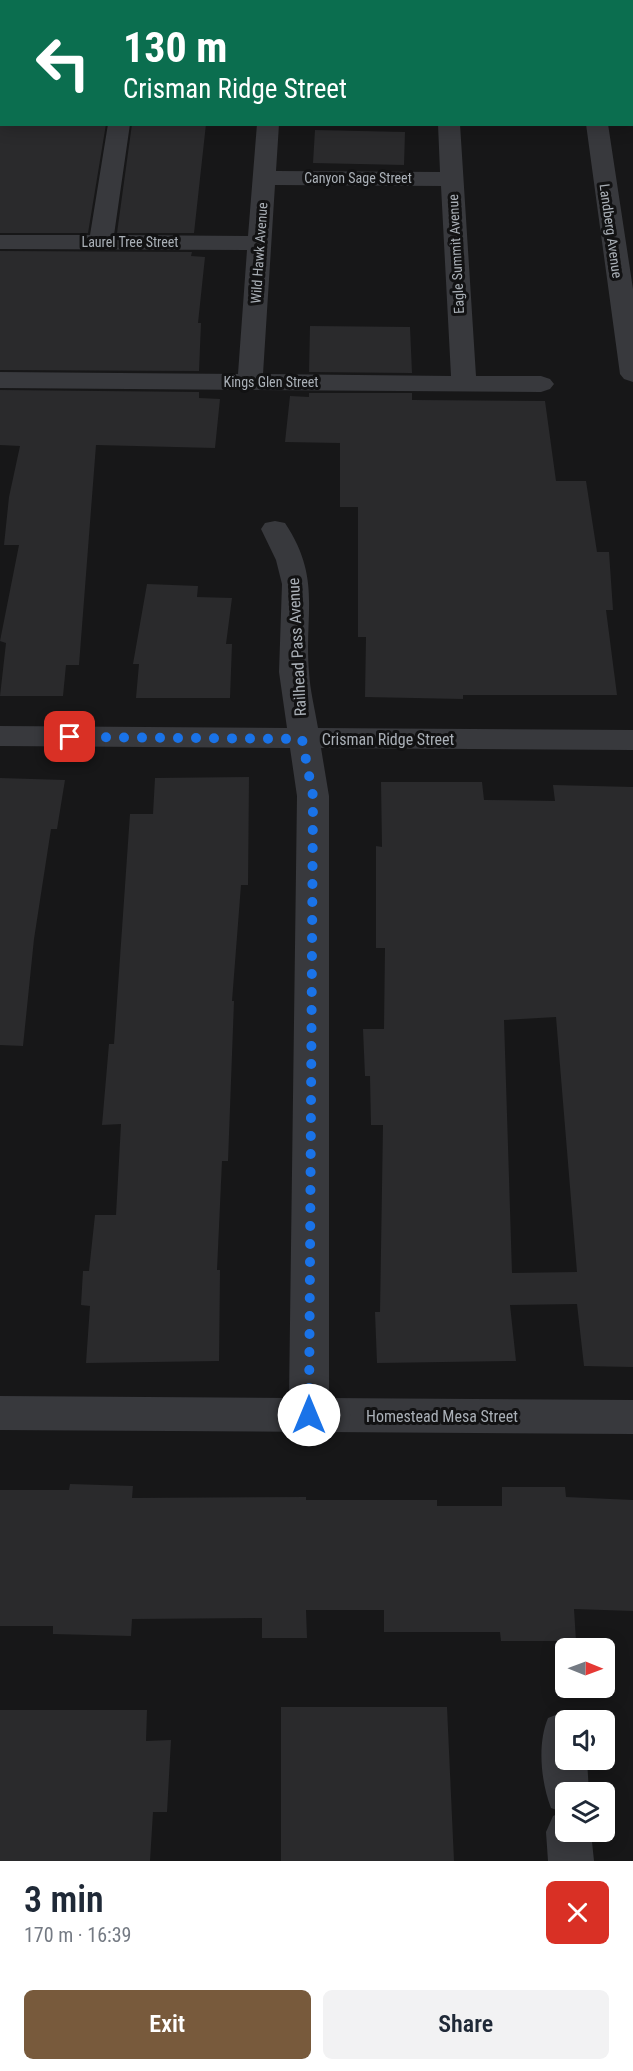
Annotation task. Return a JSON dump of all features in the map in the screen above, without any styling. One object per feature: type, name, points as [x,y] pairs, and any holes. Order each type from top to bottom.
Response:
[{"type":"street","points":[[101,242],[119,126]]},
{"type":"street","name":"Wild Hawk Avenue","points":[[250,381],[268,126]]},
{"type":"street","name":"Eagle Summit Avenue","points":[[448,126],[464,383]]},
{"type":"street","name":"Landberg Avenue","points":[[597,126],[623,249],[633,374]]},
{"type":"street","name":"Canyon Sage Street","points":[[264,178],[452,179]]},
{"type":"street","name":"Laurel Tree Street","points":[[0,242],[260,243]]},
{"type":"street","name":"Kings Glen Street","points":[[0,380],[541,384]]},
{"type":"street","name":"Railhead Pass Avenue","points":[[275,530],[290,560],[296,584],[294,672],[302,739],[313,796],[309,1415]]},
{"type":"street","name":"Crisman Ridge Street","points":[[0,736],[633,740]]},
{"type":"street","name":"Homestead Mesa Street","points":[[0,1413],[633,1417]]},
{"type":"street","points":[[570,1842],[571,1861]]},
{"type":"building","points":[[0,126],[106,126],[88,233],[0,233]]},
{"type":"building","points":[[132,126],[206,126],[194,233],[117,233]]},
{"type":"building","points":[[315,130],[405,132],[404,165],[313,163]]},
{"type":"building","points":[[0,251],[192,252],[191,256],[205,257],[198,323],[201,323],[199,371],[0,370]]},
{"type":"building","points":[[310,326],[410,327],[412,373],[309,372]]},
{"type":"building","points":[[0,390],[199,392],[199,398],[220,399],[215,448],[96,445],[79,665],[66,665],[63,696],[0,696],[6,643],[0,641],[19,545],[4,545],[9,497],[20,446],[0,445]]},
{"type":"building","points":[[309,393],[412,393],[412,400],[545,401],[556,481],[586,481],[597,552],[609,552],[613,610],[606,610],[617,695],[463,695],[463,699],[365,697],[366,637],[358,637],[358,507],[340,507],[340,443],[285,442],[290,396],[309,397]]},
{"type":"building","points":[[147,584],[198,586],[197,597],[232,598],[226,644],[232,644],[230,698],[136,698],[139,664],[133,664]]},
{"type":"building","points":[[249,777],[248,885],[241,885],[232,1001],[234,1001],[228,1161],[222,1161],[217,1270],[220,1270],[219,1361],[86,1363],[90,1306],[81,1305],[83,1271],[89,1271],[95,1215],[116,1215],[121,1124],[102,1125],[109,1044],[114,1044],[130,814],[153,814],[155,778]]},
{"type":"building","points":[[0,778],[65,780],[57,829],[51,829],[34,939],[23,1046],[0,1045]]},
{"type":"building","points":[[381,782],[482,782],[484,800],[555,801],[553,785],[633,787],[633,1367],[584,1366],[577,1304],[510,1305],[516,1361],[377,1363],[375,1312],[380,1312],[383,1125],[371,1125],[370,1076],[365,1076],[363,1029],[384,1029],[385,948],[376,948],[376,846],[382,847]],"holes":[[[556,1017],[577,1272],[512,1273],[504,1020]]]},
{"type":"building","points":[[70,1484],[133,1486],[132,1498],[306,1497],[306,1500],[437,1500],[437,1506],[502,1506],[502,1487],[565,1487],[566,1497],[633,1500],[633,1611],[574,1609],[576,1638],[555,1638],[555,1641],[501,1641],[500,1632],[384,1632],[384,1610],[306,1610],[307,1638],[262,1638],[262,1618],[132,1619],[131,1636],[53,1634],[53,1626],[0,1626],[0,1490],[69,1490]]},
{"type":"building","points":[[281,1707],[447,1707],[454,1861],[281,1861]]},
{"type":"building","points":[[0,1710],[147,1710],[146,1741],[171,1740],[167,1812],[153,1812],[150,1861],[0,1861]]},
{"type":"route","points":[[70,737],[302,739],[313,796],[309,1415]]}]
